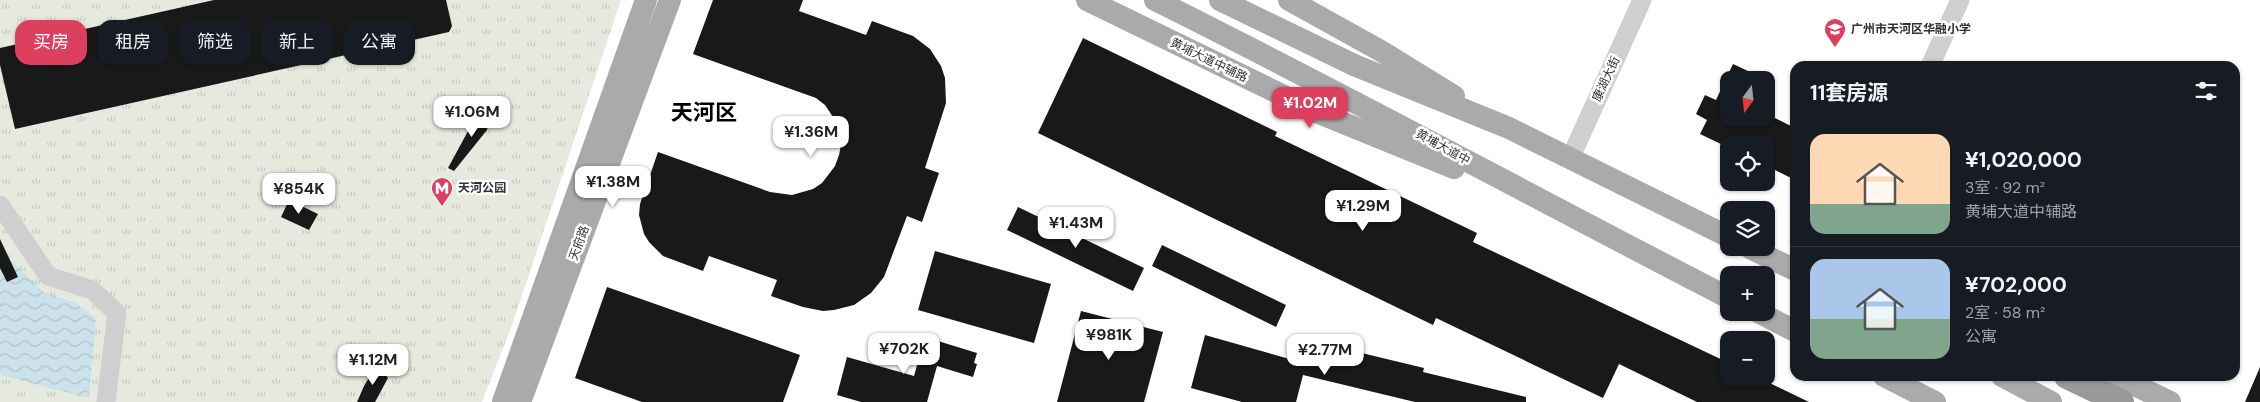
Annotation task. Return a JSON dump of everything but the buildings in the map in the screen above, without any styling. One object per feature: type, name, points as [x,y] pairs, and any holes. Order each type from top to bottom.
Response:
[{"type":"highway","points":[[2083,381],[2117,392]]},
{"type":"main road","name":"天府路","points":[[503,402],[646,0]]},
{"type":"main road","name":"天府路","points":[[520,402],[670,0]]},
{"type":"main road","name":"黄埔大道中辅路","points":[[1087,0],[1319,113],[1555,208]]},
{"type":"main road","name":"黄埔大道中","points":[[1155,0],[1409,129],[1555,208],[1720,293]]},
{"type":"main road","points":[[1220,0],[1354,65],[1509,128]]},
{"type":"main road","points":[[1289,0],[1381,51],[1509,128],[1720,233]]},
{"type":"main road","points":[[1766,256],[1790,268]]},
{"type":"main road","points":[[1775,321],[1790,328]]},
{"type":"main road","points":[[1894,381],[1935,402]]},
{"type":"main road","points":[[2011,381],[2051,402]]},
{"type":"main road","points":[[2117,392],[2170,402]]},
{"type":"street","name":"康湖大街","points":[[1570,159],[1642,0]]},
{"type":"street","points":[[1932,61],[1960,0]]},
{"type":"street","points":[[0,205],[48,276],[92,290],[117,313],[106,402]]},
{"type":"green space","name":"天河公园","points":[[0,0],[621,0],[511,328],[482,402],[0,402]]},
{"type":"water","points":[[0,250],[45,293],[74,302],[96,318],[89,398],[0,375]]},
{"type":"place","name":"广州市天河区华融小学","points":[[1835,48]]},
{"type":"place","name":"天河公园","points":[[442,207]]},
{"type":"district","name":"天河区","points":[[704,112]]}]
